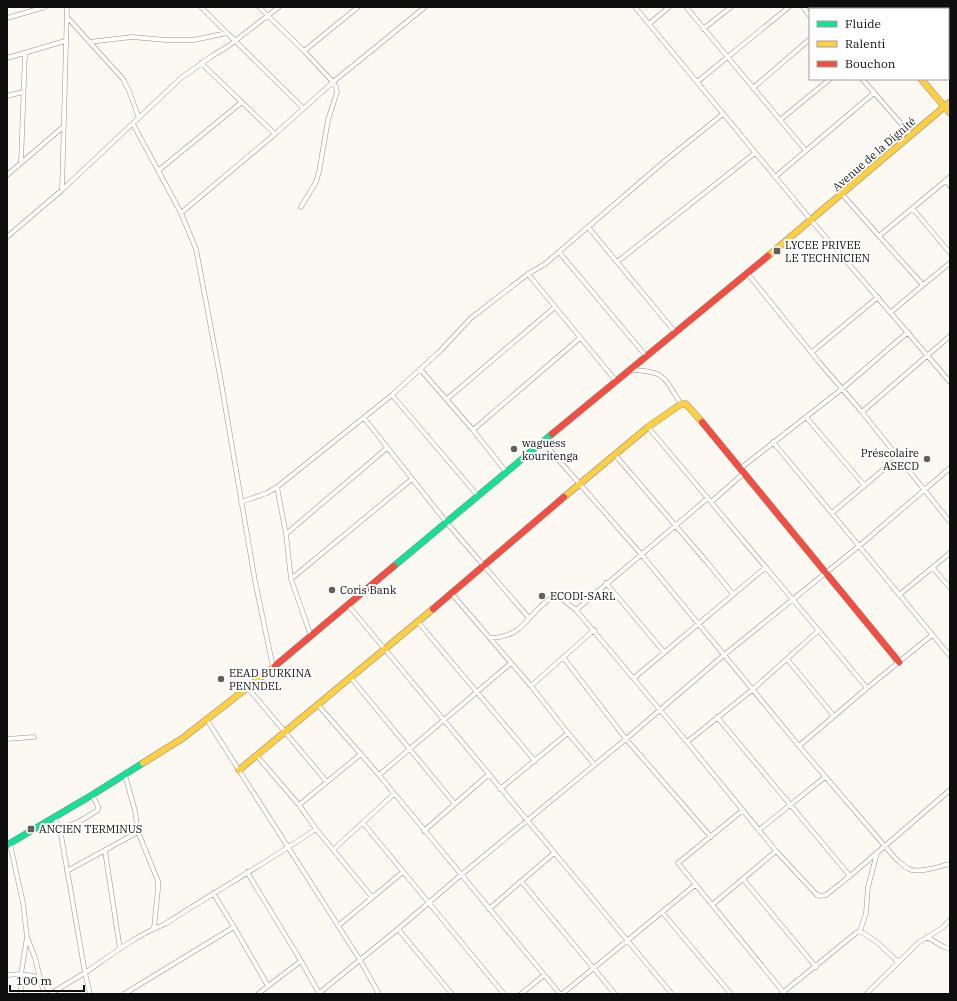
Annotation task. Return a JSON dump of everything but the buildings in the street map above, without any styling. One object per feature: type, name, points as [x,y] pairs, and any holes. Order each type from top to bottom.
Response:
[{"type":"street","points":[[7,18],[45,7]]},
{"type":"street","points":[[62,190],[67,7]]},
{"type":"street","points":[[201,7],[304,108]]},
{"type":"street","points":[[259,7],[304,51],[336,87],[328,120],[319,172],[316,182],[301,207]]},
{"type":"street","points":[[7,237],[62,190],[133,124],[169,88],[201,63],[235,41],[279,7]]},
{"type":"street","points":[[304,51],[358,7]]},
{"type":"street","points":[[181,213],[275,134],[333,82],[425,7]]},
{"type":"street","points":[[635,7],[657,36],[698,82],[811,220],[950,382]]},
{"type":"street","points":[[649,24],[669,7]]},
{"type":"street","points":[[686,7],[806,152]]},
{"type":"street","points":[[703,29],[731,7]]},
{"type":"street","points":[[698,82],[789,7]]},
{"type":"street","points":[[66,16],[123,79],[139,118]]},
{"type":"street","points":[[88,42],[132,37],[166,40],[194,40],[228,33]]},
{"type":"street","points":[[753,88],[809,40]]},
{"type":"street","points":[[7,58],[65,41]]},
{"type":"street","points":[[21,162],[25,53]]},
{"type":"street","points":[[201,63],[275,134]]},
{"type":"street","points":[[780,120],[829,80]]},
{"type":"street","points":[[863,80],[911,135]]},
{"type":"street","points":[[922,80],[950,113]]},
{"type":"street","points":[[7,96],[23,92]]},
{"type":"street","points":[[775,177],[874,93]]},
{"type":"street","points":[[159,170],[242,102]]},
{"type":"street","name":"Avenue de la Dignité","points":[[8,844],[92,795],[183,738],[248,688],[811,220],[950,102]]},
{"type":"street","points":[[241,502],[267,493],[277,487],[364,418],[392,395],[440,351],[470,318],[528,274],[545,264],[723,114]]},
{"type":"street","points":[[133,124],[181,213],[196,250],[255,580],[273,667]]},
{"type":"street","points":[[7,174],[63,127]]},
{"type":"street","points":[[617,262],[755,153]]},
{"type":"street","points":[[880,236],[950,177]]},
{"type":"street","points":[[946,180],[950,186]]},
{"type":"street","points":[[842,194],[923,285]]},
{"type":"street","points":[[913,208],[950,253]]},
{"type":"street","points":[[588,227],[675,332]]},
{"type":"street","points":[[559,252],[646,356]]},
{"type":"street","points":[[891,312],[950,263]]},
{"type":"street","points":[[747,273],[862,412],[950,522]]},
{"type":"street","points":[[528,274],[616,382]]},
{"type":"street","points":[[812,352],[878,297]]},
{"type":"street","points":[[447,399],[555,307]]},
{"type":"street","points":[[576,610],[641,554],[709,500],[773,442],[842,389],[908,332]]},
{"type":"street","points":[[862,412],[950,336]]},
{"type":"street","points":[[473,430],[580,338]]},
{"type":"street","points":[[420,369],[473,430],[507,473]]},
{"type":"street","points":[[629,370],[660,374],[681,404]]},
{"type":"street","points":[[392,395],[478,496]]},
{"type":"street","points":[[239,770],[452,594],[648,427],[681,404],[686,404],[695,412],[899,662]]},
{"type":"street","points":[[806,417],[864,485]]},
{"type":"street","points":[[364,418],[447,523],[529,618]]},
{"type":"street","points":[[648,427],[867,688]]},
{"type":"street","points":[[543,442],[641,554],[752,690],[896,859],[912,870],[921,870],[950,864]]},
{"type":"street","points":[[773,442],[950,656]]},
{"type":"street","points":[[286,534],[388,448]]},
{"type":"street","points":[[615,455],[733,594]]},
{"type":"street","points":[[832,513],[898,457]]},
{"type":"street","points":[[247,872],[301,961],[318,994],[398,929],[594,764],[626,739],[724,655],[858,546],[950,468]]},
{"type":"street","points":[[291,579],[412,479]]},
{"type":"street","points":[[277,487],[286,534],[291,579],[311,636]]},
{"type":"street","points":[[899,595],[950,553]]},
{"type":"street","points":[[634,678],[766,567]]},
{"type":"street","points":[[933,568],[950,588]]},
{"type":"street","points":[[606,583],[664,652]]},
{"type":"street","points":[[452,594],[531,686],[594,764]]},
{"type":"street","points":[[490,638],[504,637],[511,634],[521,628],[529,618],[553,597],[561,598],[576,610],[594,630],[776,852],[813,892],[820,896],[826,895],[850,876],[950,790]]},
{"type":"street","points":[[348,605],[488,775],[672,994]]},
{"type":"street","points":[[418,622],[535,761]]},
{"type":"street","points":[[531,686],[594,630]]},
{"type":"street","points":[[687,742],[752,690],[787,660],[818,630]]},
{"type":"street","points":[[799,746],[932,635]]},
{"type":"street","points":[[563,657],[626,739],[711,837]]},
{"type":"street","points":[[787,660],[834,716]]},
{"type":"street","points":[[379,775],[511,663]]},
{"type":"street","points":[[351,678],[456,804]]},
{"type":"street","points":[[248,688],[327,782]]},
{"type":"street","points":[[318,705],[379,775],[561,994],[594,969],[695,885]]},
{"type":"street","points":[[717,718],[850,876]]},
{"type":"street","points":[[207,720],[360,960],[379,994]]},
{"type":"street","points":[[500,789],[568,733]]},
{"type":"street","points":[[7,739],[34,737]]},
{"type":"street","points":[[300,805],[361,754]]},
{"type":"street","points":[[257,756],[300,805],[316,828],[372,897]]},
{"type":"street","points":[[124,775],[135,811],[138,832],[158,881],[154,928]]},
{"type":"street","points":[[424,831],[488,775]]},
{"type":"street","points":[[759,830],[825,777]]},
{"type":"street","points":[[334,849],[394,794]]},
{"type":"street","points":[[60,829],[80,821],[98,810],[98,806],[92,795]]},
{"type":"street","points":[[743,810],[678,863],[783,993],[856,933],[860,932]]},
{"type":"street","points":[[54,817],[60,829],[90,994]]},
{"type":"street","points":[[363,823],[504,994]]},
{"type":"street","points":[[50,994],[154,928],[165,924],[288,848],[316,828]]},
{"type":"street","points":[[67,871],[138,832]]},
{"type":"street","points":[[8,844],[22,903],[28,937],[44,994]]},
{"type":"street","points":[[105,851],[120,949]]},
{"type":"street","points":[[712,905],[776,852]]},
{"type":"street","points":[[860,932],[866,913],[868,887],[877,852]]},
{"type":"street","points":[[489,909],[554,853]]},
{"type":"street","points":[[338,926],[404,872]]},
{"type":"street","points":[[744,879],[816,967]]},
{"type":"street","points":[[521,881],[615,994]]},
{"type":"street","points":[[213,893],[268,986]]},
{"type":"street","points":[[662,912],[731,994]]},
{"type":"street","points":[[868,993],[918,943],[942,928],[950,920]]},
{"type":"street","points":[[124,994],[234,927]]},
{"type":"street","points":[[398,929],[452,994]]},
{"type":"street","points":[[860,932],[878,943],[898,962]]},
{"type":"street","points":[[21,994],[21,974],[28,937]]},
{"type":"street","points":[[927,937],[950,949]]},
{"type":"street","points":[[258,994],[301,961]]},
{"type":"street","points":[[7,975],[21,974],[39,977]]},
{"type":"street","points":[[521,994],[544,975]]},
{"type":"traffic: fast","points":[[394,566],[552,434]]},
{"type":"traffic: fast","points":[[7,845],[143,763]]},
{"type":"traffic: slow","points":[[922,80],[950,113]]},
{"type":"traffic: slow","points":[[768,256],[950,102]]},
{"type":"traffic: slow","points":[[564,497],[648,427],[681,404],[686,404],[702,422]]},
{"type":"traffic: slow","points":[[239,770],[433,609]]},
{"type":"traffic: slow","points":[[143,763],[183,738],[275,666]]},
{"type":"traffic: jam","points":[[552,434],[768,256]]},
{"type":"traffic: jam","points":[[702,422],[899,662]]},
{"type":"traffic: jam","points":[[433,609],[564,497]]},
{"type":"traffic: jam","points":[[275,666],[394,566]]},
{"type":"place","name":"LYCEE PRIVEE LE TECHNICIEN","points":[[777,251]]},
{"type":"place","name":"waguess kouritenga","points":[[514,449]]},
{"type":"place","name":"Préscolaire ASECD","points":[[927,459]]},
{"type":"place","name":"Coris Bank","points":[[332,590]]},
{"type":"place","name":"ECODI-SARL","points":[[542,596]]},
{"type":"place","name":"EEAD BURKINA PENNDEL","points":[[221,679]]},
{"type":"place","name":"ANCIEN TERMINUS","points":[[31,829]]}]
